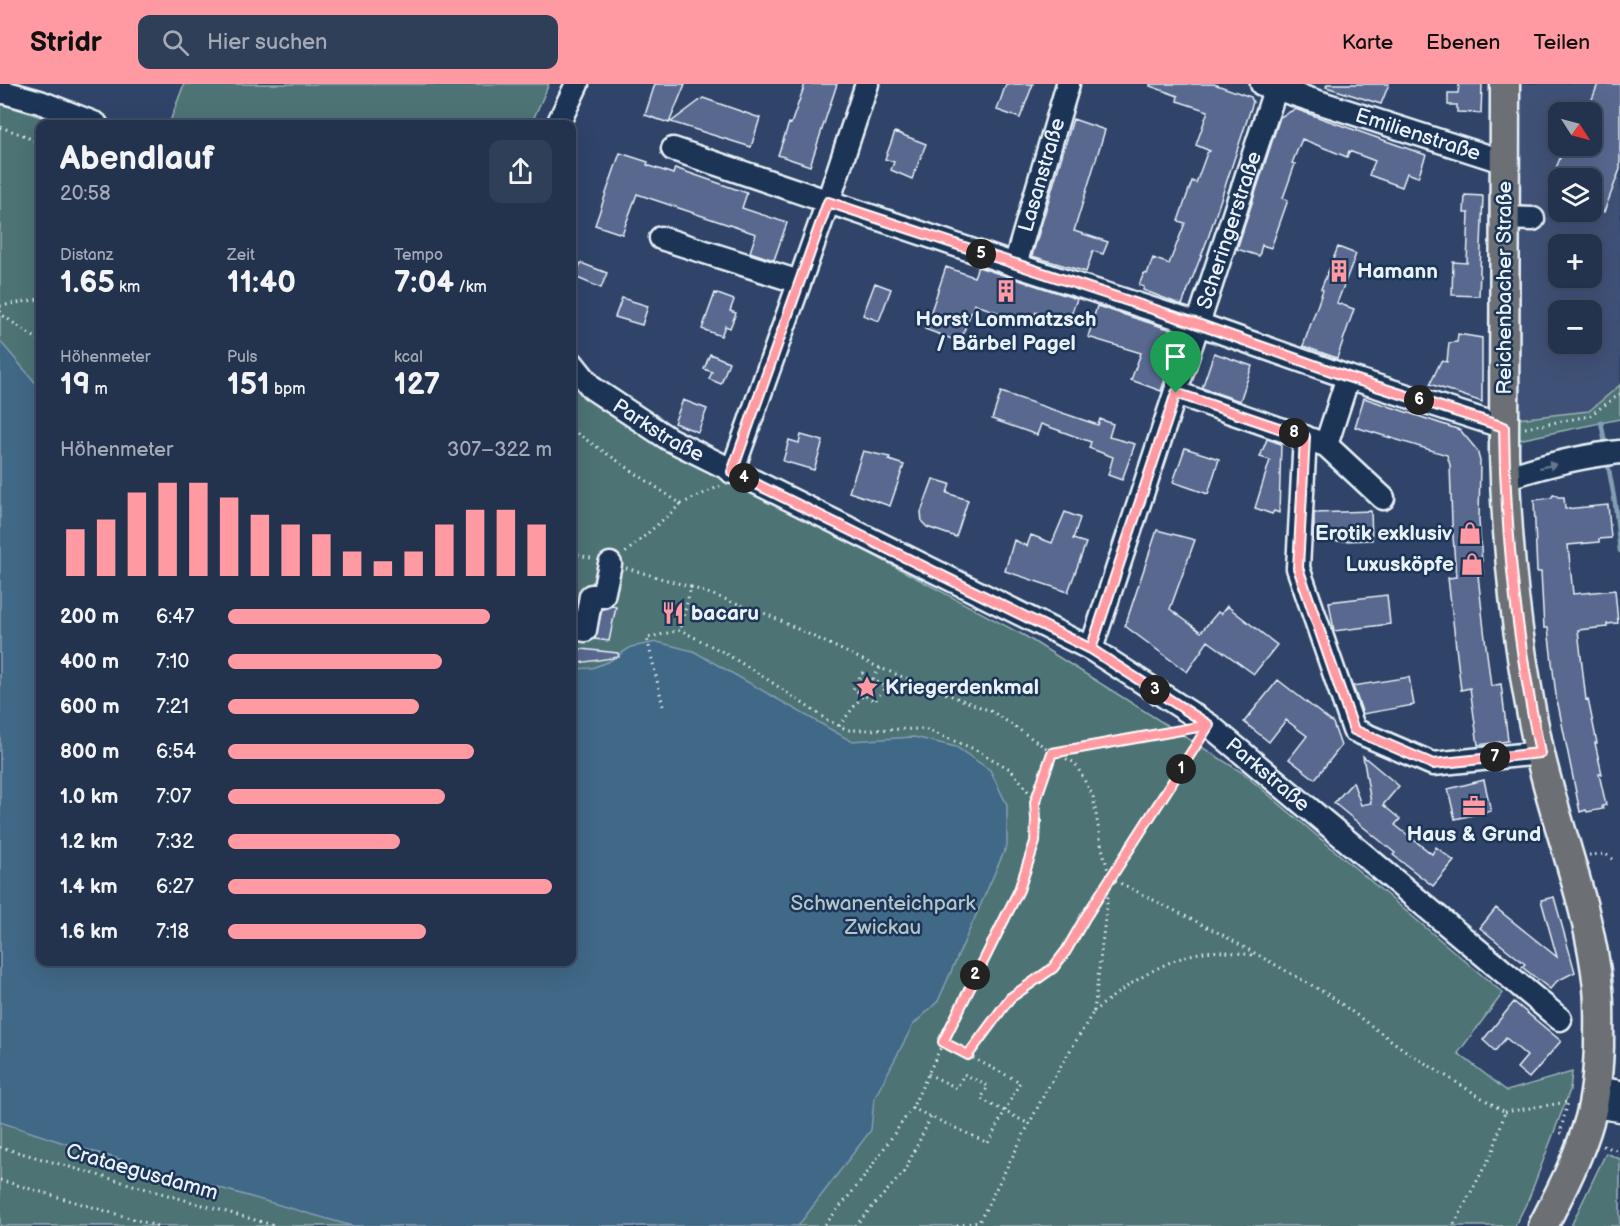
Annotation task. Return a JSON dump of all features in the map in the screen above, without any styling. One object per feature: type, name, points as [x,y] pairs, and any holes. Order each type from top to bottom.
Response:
[{"type":"main road","name":"Reichenbacher Straße","points":[[1505,84],[1504,427],[1505,478],[1515,598],[1525,681],[1540,753],[1592,944],[1599,997],[1599,1100],[1576,1160],[1543,1226]]},
{"type":"street","points":[[560,120],[577,84]]},
{"type":"street","points":[[732,472],[828,202],[867,84]]},
{"type":"street","name":"Lasanstraße","points":[[1015,265],[1068,84]]},
{"type":"street","name":"Emilienstraße","points":[[1271,85],[1505,162]]},
{"type":"street","name":"Scheringerstraße","points":[[1091,649],[1176,393],[1271,85]]},
{"type":"street","points":[[0,91],[40,102],[86,120]]},
{"type":"street","points":[[673,148],[1015,265],[1198,324],[1348,377],[1504,427]]},
{"type":"street","points":[[1504,218],[1533,219]]},
{"type":"street","points":[[661,238],[799,282]]},
{"type":"street","name":"Parkstraße","points":[[576,368],[592,388],[669,440],[1091,649],[1209,725],[1560,1019]]},
{"type":"street","points":[[1348,377],[1315,441],[1298,568],[1354,730],[1433,764],[1540,753]]},
{"type":"street","points":[[1176,393],[1315,441],[1383,498]]},
{"type":"street","points":[[1505,478],[1591,456],[1620,452]]},
{"type":"street","points":[[576,629],[585,630],[591,596],[603,596],[610,564]]},
{"type":"path","points":[[0,127],[36,142]]},
{"type":"path","points":[[0,306],[36,300]]},
{"type":"path","points":[[0,311],[2,315],[36,338]]},
{"type":"path","points":[[1504,427],[1529,428],[1588,416],[1620,394]]},
{"type":"path","points":[[576,433],[681,504]]},
{"type":"path","points":[[610,564],[632,549],[681,504],[726,483],[732,472]]},
{"type":"path","points":[[576,554],[691,586],[766,614],[880,668],[993,712],[1052,753],[1075,763],[1093,796],[1101,844],[1110,878],[1094,1011]]},
{"type":"path","points":[[680,630],[691,586]]},
{"type":"path","points":[[663,706],[647,638],[680,630],[733,658],[827,720],[848,730],[925,729],[974,749],[1010,769],[1035,802]]},
{"type":"path","points":[[873,679],[880,668]]},
{"type":"path","points":[[862,673],[885,687],[875,701],[862,695],[853,689],[862,673]]},
{"type":"path","points":[[839,726],[862,695]]},
{"type":"path","points":[[1052,753],[1209,725]]},
{"type":"path","points":[[968,1055],[1010,998],[1053,968],[1066,951],[1110,878],[1209,725]]},
{"type":"path","points":[[824,1226],[862,1180],[912,1108],[1019,890],[1035,842],[1035,802],[1052,753]]},
{"type":"path","points":[[1598,854],[1605,854],[1613,858]]},
{"type":"path","points":[[1110,878],[1219,933],[1329,996],[1410,1054],[1505,1112],[1599,1100]]},
{"type":"path","points":[[957,1226],[978,1225],[1029,1124],[1094,1011],[1115,994],[1163,965],[1205,952],[1256,955]]},
{"type":"path","points":[[912,1108],[988,1143],[1020,1082],[943,1042]]},
{"type":"path","points":[[928,1074],[957,1088],[964,1074],[988,1086],[981,1100],[1029,1124]]},
{"type":"path","points":[[1453,1226],[1493,1151],[1505,1112]]},
{"type":"path","points":[[855,1226],[904,1172],[931,1117]]},
{"type":"path","name":"Crataegusdamm","points":[[0,1147],[276,1226]]},
{"type":"path","points":[[0,1180],[157,1226]]},
{"type":"path","points":[[257,1226],[259,1221]]},
{"type":"shaded area","points":[[1520,84],[1620,84],[1620,385],[1589,411],[1516,419],[1514,286]]},
{"type":"shaded area","points":[[0,341],[36,383],[36,966],[576,966],[576,669],[592,668],[608,662],[631,647],[657,642],[693,651],[851,741],[914,737],[956,747],[990,770],[1007,805],[1007,845],[938,1001],[913,1025],[874,1099],[871,1130],[798,1226],[352,1226],[67,1144],[0,1122]]},
{"type":"green space","points":[[184,84],[549,84],[533,120],[170,120]]},
{"type":"green space","name":"Schwanenteichpark Zwickau","points":[[0,103],[49,120],[36,120],[36,966],[576,966],[576,388],[601,410],[1025,636],[1243,773],[1503,993],[1458,1053],[1507,1091],[1572,1072],[1570,1090],[1529,1198],[1515,1226],[0,1226]]},
{"type":"green space","points":[[1620,385],[1620,419],[1518,440],[1516,419],[1589,411]]},
{"type":"green space","points":[[1606,1153],[1620,1159],[1620,1226],[1571,1226]]},
{"type":"building","points":[[655,84],[685,84],[669,123],[645,115]]},
{"type":"building","points":[[805,84],[837,84],[810,166],[778,155]]},
{"type":"building","points":[[1006,84],[1033,84],[1020,118],[997,110]]},
{"type":"building","points":[[1150,84],[1214,84],[1251,97],[1253,102],[1208,238],[1182,305],[1143,290],[1144,287],[1139,285],[1144,273],[1147,274],[1153,258],[1169,264],[1185,223],[1178,221],[1192,181],[1196,183],[1207,153],[1210,151],[1196,145],[1208,111],[1177,101],[1178,96],[1150,86]]},
{"type":"building","points":[[1327,84],[1389,84],[1381,104],[1326,87]]},
{"type":"building","points":[[1459,84],[1482,84],[1481,113],[1457,112],[1457,105],[1448,105],[1448,93],[1458,93]]},
{"type":"building","points":[[1598,84],[1620,84],[1620,169],[1604,212],[1602,211],[1602,168],[1556,168],[1561,156],[1602,156],[1602,102],[1591,102]]},
{"type":"building","points":[[703,98],[760,118],[751,147],[671,122]]},
{"type":"building","points":[[1295,109],[1426,155],[1418,177],[1407,173],[1402,187],[1369,175],[1375,161],[1349,151],[1347,157],[1302,139],[1292,163],[1295,164],[1283,198],[1288,200],[1271,248],[1262,245],[1259,256],[1237,249],[1280,117]]},
{"type":"building","points":[[1073,119],[1105,130],[1074,231],[1108,242],[1103,254],[1093,251],[1086,272],[1032,256]]},
{"type":"building","points":[[895,132],[926,144],[912,179],[891,170],[894,162],[885,159]]},
{"type":"building","points":[[620,153],[648,162],[647,165],[673,174],[675,168],[747,193],[742,208],[787,223],[774,260],[750,252],[756,234],[637,194],[622,234],[595,225]]},
{"type":"building","points":[[1465,195],[1483,196],[1479,296],[1452,295],[1453,262],[1467,263],[1469,213],[1464,213]]},
{"type":"building","points":[[1338,247],[1356,254],[1337,303],[1354,309],[1337,358],[1303,346],[1323,290],[1321,289]]},
{"type":"building","points":[[581,263],[607,273],[601,288],[576,277]]},
{"type":"building","points":[[946,267],[974,277],[978,267],[1077,299],[1068,323],[1036,312],[1033,319],[1021,315],[1019,320],[974,304],[960,342],[925,329]]},
{"type":"building","points":[[875,283],[891,289],[879,321],[863,315]]},
{"type":"building","points":[[715,293],[734,300],[730,311],[736,313],[730,328],[725,326],[721,336],[702,329]]},
{"type":"building","points":[[622,298],[648,306],[642,325],[615,317]]},
{"type":"building","points":[[1097,306],[1181,333],[1161,391],[1131,380],[1141,353],[1088,337]]},
{"type":"building","points":[[1458,334],[1482,338],[1482,402],[1430,384],[1441,361],[1447,362],[1449,343],[1457,342]]},
{"type":"building","points":[[1214,353],[1252,366],[1240,401],[1202,388]]},
{"type":"building","points":[[710,354],[729,362],[721,384],[709,379],[712,372],[704,369]]},
{"type":"building","points":[[1001,392],[1098,425],[1100,419],[1113,424],[1109,437],[1135,444],[1122,480],[1108,475],[1113,457],[1089,448],[1091,442],[1041,424],[1037,435],[992,419]]},
{"type":"building","points":[[1364,398],[1460,430],[1477,450],[1480,461],[1479,521],[1483,575],[1478,575],[1491,686],[1501,684],[1508,741],[1478,745],[1470,688],[1461,690],[1448,578],[1456,577],[1450,465],[1447,455],[1355,427]]},
{"type":"building","points":[[683,400],[707,409],[698,432],[674,423]]},
{"type":"building","points":[[801,435],[823,441],[814,470],[783,461],[789,440],[799,443]]},
{"type":"building","points":[[1267,439],[1281,444],[1279,513],[1274,511],[1272,514],[1255,508],[1270,460],[1260,457]]},
{"type":"building","points":[[1185,448],[1219,459],[1208,494],[1173,482]]},
{"type":"building","points":[[863,451],[890,457],[889,460],[904,465],[890,506],[849,492]]},
{"type":"building","points":[[933,479],[950,484],[947,493],[968,500],[956,537],[927,527],[922,522],[921,512]]},
{"type":"building","points":[[1554,494],[1564,497],[1565,509],[1608,505],[1611,538],[1599,539],[1599,542],[1568,545],[1573,594],[1615,590],[1618,623],[1607,624],[1607,627],[1578,630],[1586,700],[1588,699],[1597,743],[1595,743],[1602,774],[1599,774],[1606,805],[1602,806],[1603,809],[1587,812],[1586,810],[1580,812],[1557,704],[1548,628],[1544,628],[1541,572],[1537,572],[1534,500],[1551,498]]},
{"type":"building","points":[[1371,511],[1372,540],[1314,542],[1314,513]]},
{"type":"building","points":[[1065,512],[1080,518],[1073,539],[1086,543],[1068,592],[1005,571],[1014,540],[1027,546],[1031,535],[1052,543]]},
{"type":"building","points":[[1157,530],[1195,540],[1170,609],[1201,632],[1218,612],[1221,614],[1227,606],[1277,645],[1254,674],[1208,641],[1187,672],[1125,626]]},
{"type":"building","points":[[1387,595],[1390,624],[1334,631],[1329,602]]},
{"type":"building","points":[[616,607],[609,641],[595,639],[602,609]]},
{"type":"building","points":[[576,648],[618,653],[619,657],[576,663]]},
{"type":"building","points":[[1409,677],[1414,705],[1363,714],[1353,686]]},
{"type":"building","points":[[1278,680],[1333,723],[1341,746],[1315,779],[1289,759],[1307,736],[1286,720],[1269,742],[1244,722]]},
{"type":"building","points":[[1363,756],[1399,786],[1383,805],[1400,819],[1395,825],[1432,854],[1436,847],[1454,861],[1433,886],[1393,855],[1395,853],[1334,803],[1353,782],[1361,805],[1371,803]]},
{"type":"building","points":[[1484,780],[1491,811],[1455,819],[1448,789]]},
{"type":"building","points":[[1554,897],[1575,972],[1557,981],[1550,989],[1522,967],[1525,964],[1480,928],[1496,908],[1557,957],[1541,900]]},
{"type":"building","points":[[1514,1002],[1561,1041],[1529,1078],[1517,1068],[1527,1056],[1506,1038],[1495,1051],[1483,1040]]},
{"type":"waterway","points":[[1601,422],[1606,448]]},
{"type":"waterway","points":[[1607,459],[1620,551]]},
{"type":"place","name":"Hamann","points":[[1339,271]]},
{"type":"place","name":"Horst Lommatzsch / Bärbel Pagel","points":[[1006,291]]},
{"type":"place","name":"Erotik exklusiv","points":[[1470,533]]},
{"type":"place","name":"Luxusköpfe","points":[[1472,564]]},
{"type":"place","name":"bacaru","points":[[673,613]]},
{"type":"place","name":"Kriegerdenkmal","points":[[867,687]]},
{"type":"place","name":"Haus & Grund","points":[[1474,806]]},
{"type":"route","points":[[1176,393],[1091,649],[1209,725],[1066,951],[1042,978],[1010,998],[968,1055],[943,1042],[1019,890],[1035,842],[1035,802],[1052,753],[1209,725],[1150,687],[1091,649],[732,472],[828,202],[1198,324],[1348,377],[1504,427],[1506,501],[1516,610],[1525,681],[1540,753],[1433,764],[1354,730],[1298,568],[1305,437],[1176,393]]}]
